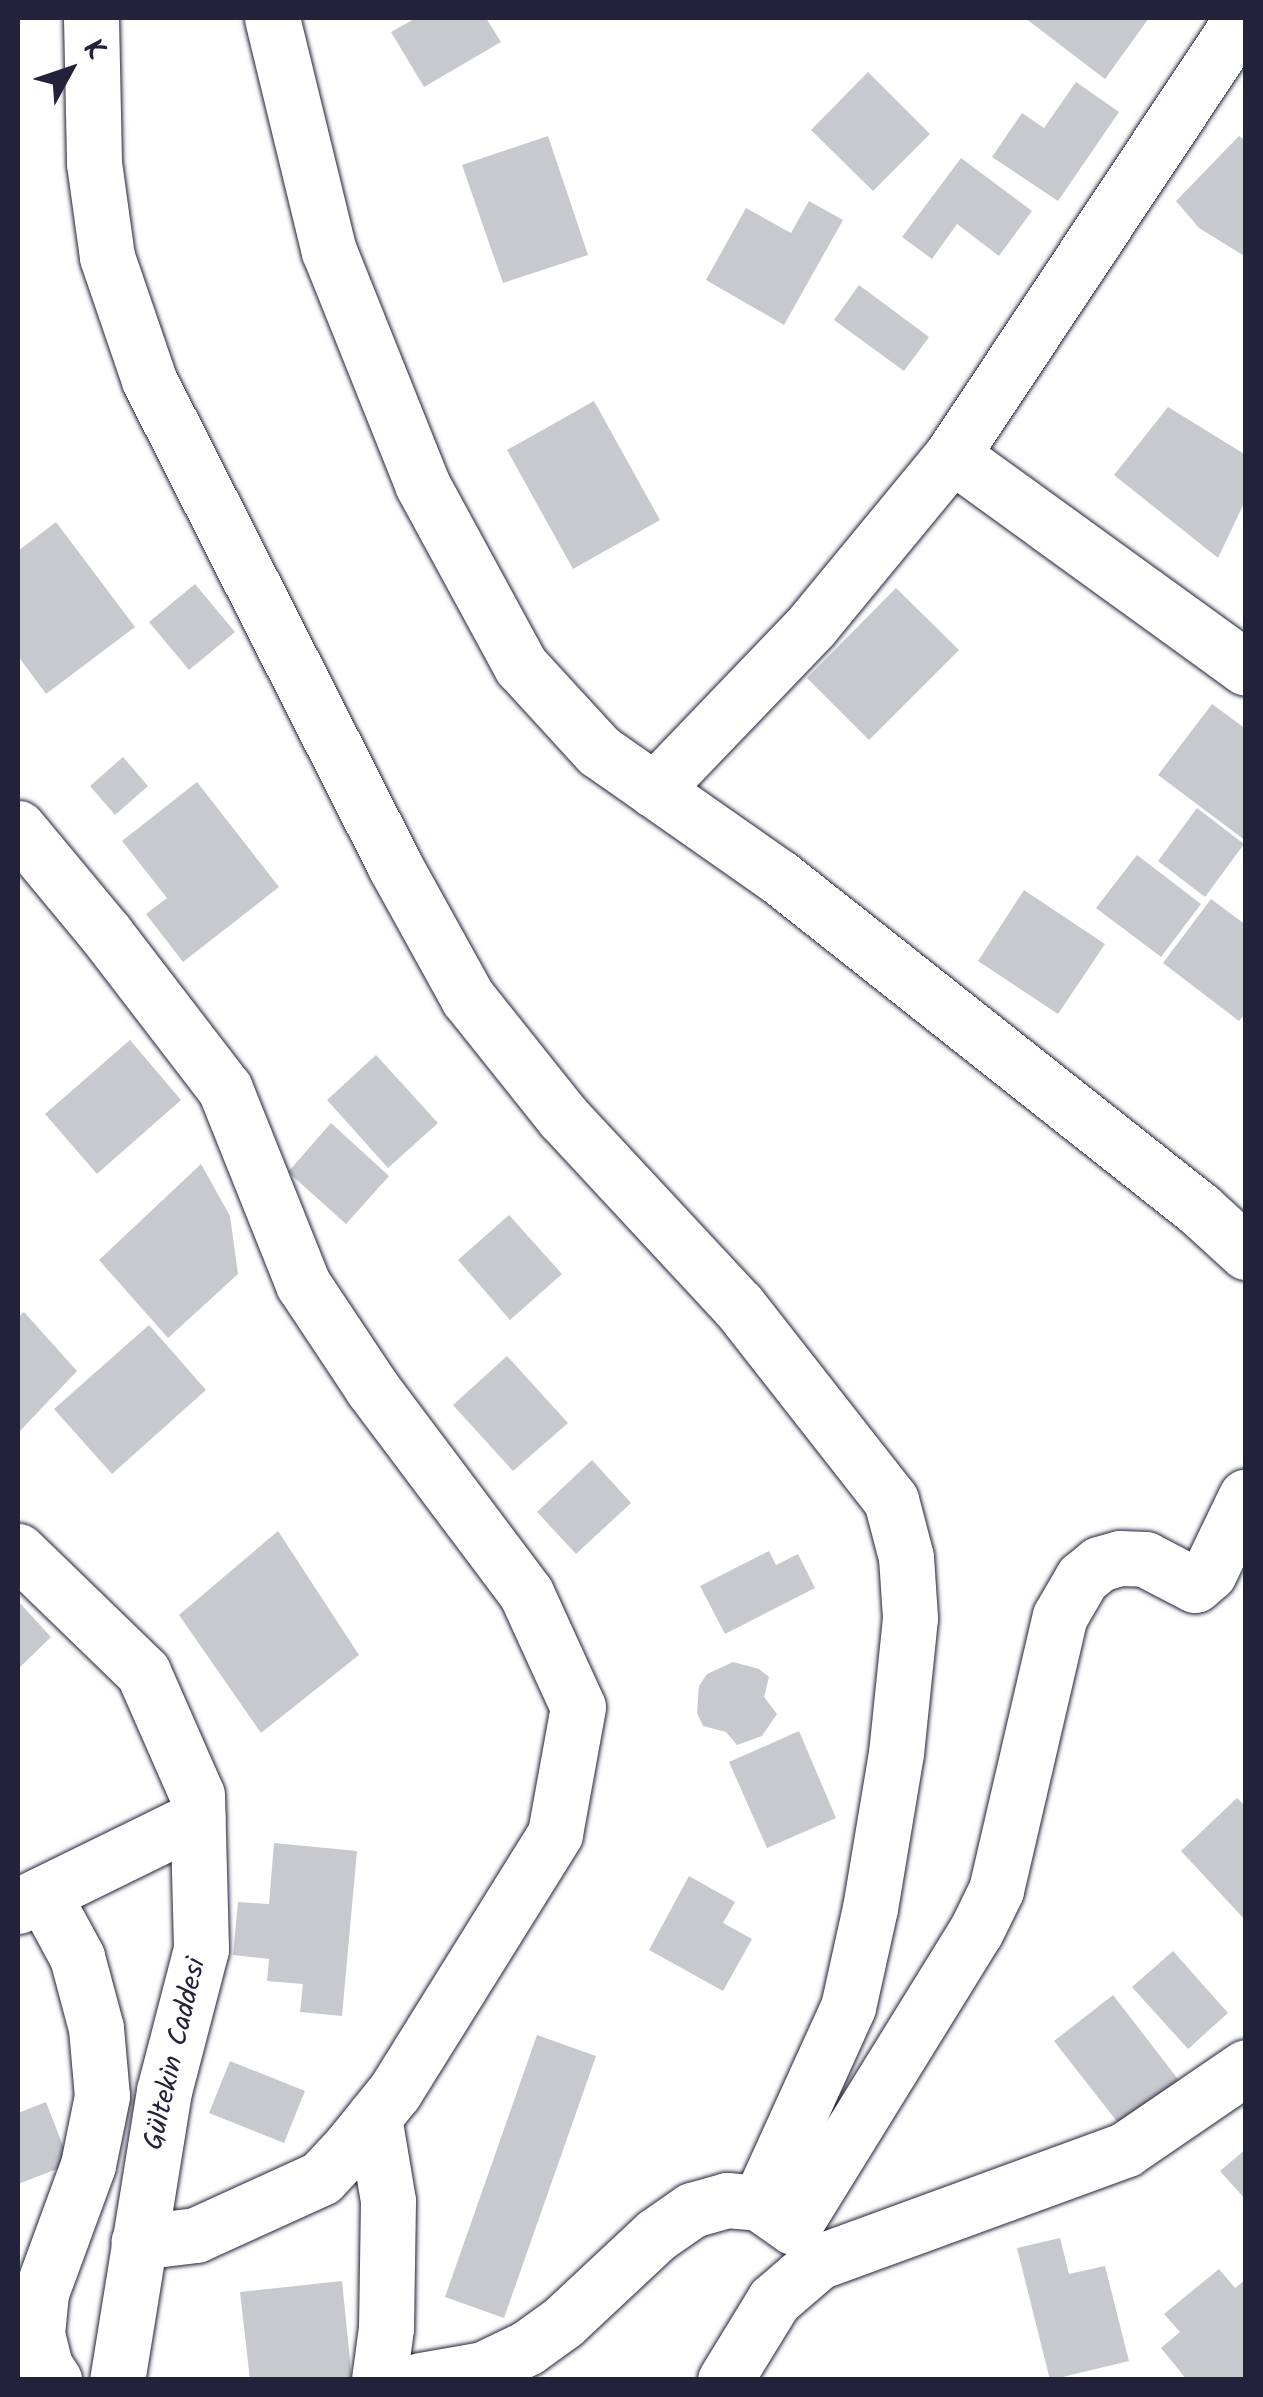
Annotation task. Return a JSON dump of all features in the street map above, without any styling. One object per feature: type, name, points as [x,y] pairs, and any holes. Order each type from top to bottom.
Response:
[{"type":"street","points":[[92,18],[94,163],[106,256],[143,364],[395,866],[468,998],[563,1117],[738,1306],[844,1435],[891,1500],[906,1557],[910,1618],[896,1753],[870,1908],[774,2300],[725,2380]]},
{"type":"street","points":[[272,18],[329,250],[422,484],[521,666],[599,751],[779,877],[1199,1208],[1246,1252]]},
{"type":"street","points":[[654,790],[812,626],[952,455],[1236,46]]},
{"type":"street","points":[[952,455],[1246,668]]},
{"type":"street","points":[[18,828],[106,934],[225,1089],[304,1284],[372,1388],[526,1594],[578,1707],[555,1834],[396,2091],[321,2178],[196,2235],[138,2242]]},
{"type":"street","points":[[790,2231],[976,1931],[996,1890],[1060,1616],[1082,1578],[1099,1564],[1145,1559],[1195,1585],[1209,1573],[1246,1496]]},
{"type":"street","name":"Gültekin Caddesi","points":[[18,1551],[143,1672],[198,1795],[201,1950],[164,2091],[138,2242],[107,2376]]},
{"type":"street","points":[[54,2380],[45,2366],[37,2334],[40,2293],[88,2165],[102,2096],[96,2028],[76,1957],[30,1900],[198,1818]]},
{"type":"street","points":[[420,2380],[483,2370],[528,2348],[562,2322],[656,2235],[692,2210],[727,2200],[790,2231],[1126,2148],[1246,2066]]},
{"type":"street","points":[[374,2116],[388,2201],[380,2380]]},
{"type":"street","points":[[321,2178],[388,2201]]},
{"type":"building","points":[[416,18],[486,18],[501,42],[424,87],[391,32]]},
{"type":"building","points":[[1025,18],[1149,18],[1105,79]]},
{"type":"building","points":[[868,72],[930,134],[873,191],[811,130]]},
{"type":"building","points":[[1076,82],[1119,112],[1058,201],[992,157],[1022,113],[1044,128]]},
{"type":"building","points":[[548,136],[588,255],[503,283],[462,165]]},
{"type":"building","points":[[1239,136],[1246,141],[1246,257],[1199,228],[1176,201]]},
{"type":"building","points":[[961,158],[1032,211],[999,256],[957,224],[932,259],[902,237]]},
{"type":"building","points":[[809,201],[843,220],[784,325],[706,280],[746,208],[791,233]]},
{"type":"building","points":[[859,285],[929,337],[904,371],[834,320]]},
{"type":"building","points":[[594,401],[660,520],[573,569],[507,450]]},
{"type":"building","points":[[1168,407],[1246,455],[1246,499],[1218,558],[1114,475]]},
{"type":"building","points":[[56,522],[135,627],[46,694],[18,656],[18,551]]},
{"type":"building","points":[[195,584],[235,632],[189,670],[149,622]]},
{"type":"building","points":[[896,588],[959,650],[869,740],[807,678]]},
{"type":"building","points":[[1212,704],[1246,729],[1246,841],[1158,775]]},
{"type":"building","points":[[123,757],[148,786],[115,815],[90,786]]},
{"type":"building","points":[[197,782],[279,887],[183,962],[146,914],[167,898],[122,841]]},
{"type":"building","points":[[1197,808],[1244,844],[1205,897],[1158,861]]},
{"type":"building","points":[[1137,855],[1201,904],[1161,957],[1096,908]]},
{"type":"building","points":[[1024,890],[1105,944],[1058,1014],[978,961]]},
{"type":"building","points":[[1211,899],[1246,925],[1246,1013],[1239,1021],[1163,963]]},
{"type":"building","points":[[130,1040],[181,1100],[97,1174],[45,1114]]},
{"type":"building","points":[[376,1055],[438,1123],[388,1168],[327,1100]]},
{"type":"building","points":[[331,1123],[389,1176],[346,1224],[288,1172]]},
{"type":"building","points":[[201,1164],[230,1216],[238,1274],[168,1338],[99,1260]]},
{"type":"building","points":[[509,1215],[562,1274],[510,1320],[458,1260]]},
{"type":"building","points":[[24,1312],[77,1371],[18,1433],[18,1317]]},
{"type":"building","points":[[149,1325],[206,1390],[112,1474],[54,1409]]},
{"type":"building","points":[[507,1356],[568,1423],[513,1471],[453,1405]]},
{"type":"building","points":[[592,1460],[631,1503],[576,1554],[537,1512]]},
{"type":"building","points":[[278,1531],[359,1655],[261,1733],[179,1615]]},
{"type":"building","points":[[769,1551],[776,1565],[798,1554],[815,1588],[725,1634],[700,1586]]},
{"type":"building","points":[[18,1601],[51,1637],[18,1669]]},
{"type":"building","points":[[733,1662],[759,1669],[769,1677],[764,1697],[777,1714],[762,1736],[737,1745],[726,1732],[703,1726],[697,1713],[699,1686],[707,1674]]},
{"type":"building","points":[[799,1731],[836,1818],[767,1848],[729,1762]]},
{"type":"building","points":[[1237,1798],[1246,1807],[1246,1921],[1181,1851]]},
{"type":"building","points":[[274,1843],[357,1851],[342,2016],[300,2012],[303,1984],[267,1981],[269,1959],[233,1955],[238,1902],[269,1904]]},
{"type":"building","points":[[689,1876],[735,1902],[723,1923],[752,1939],[723,1991],[649,1950]]},
{"type":"building","points":[[1173,1951],[1228,2013],[1188,2049],[1132,1987]]},
{"type":"building","points":[[1113,1995],[1191,2096],[1133,2142],[1054,2041]]},
{"type":"building","points":[[537,2035],[596,2056],[504,2318],[445,2297]]},
{"type":"building","points":[[230,2061],[305,2091],[284,2143],[209,2113]]},
{"type":"building","points":[[46,2102],[70,2164],[18,2184],[18,2113]]},
{"type":"building","points":[[1246,2149],[1246,2200],[1220,2171]]},
{"type":"building","points":[[1060,2238],[1069,2274],[1105,2266],[1129,2361],[1050,2380],[1017,2248]]},
{"type":"building","points":[[1219,2269],[1235,2288],[1246,2279],[1246,2380],[1187,2380],[1161,2348],[1180,2332],[1164,2314]]},
{"type":"building","points":[[342,2281],[352,2380],[250,2380],[240,2292]]}]
